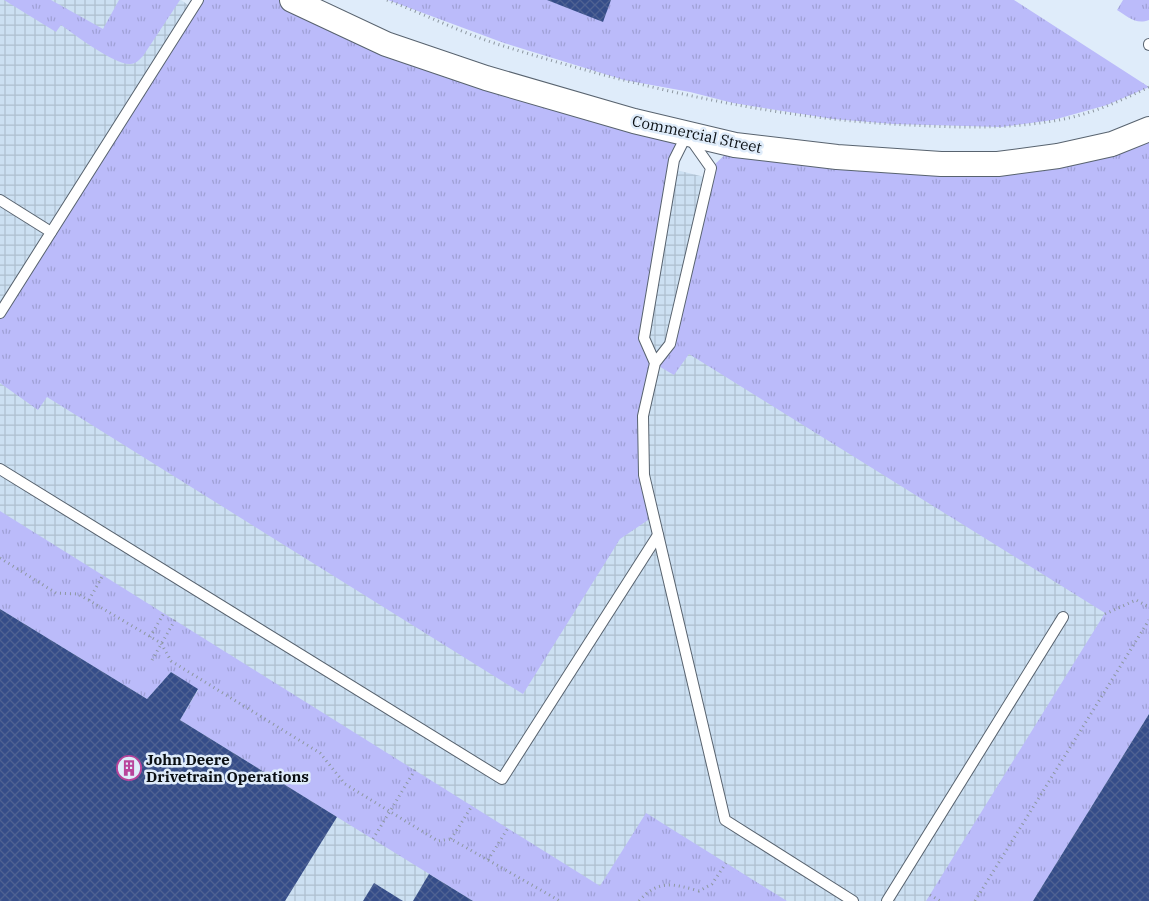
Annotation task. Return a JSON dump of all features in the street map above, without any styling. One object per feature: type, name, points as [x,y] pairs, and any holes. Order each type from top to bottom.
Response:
[{"type":"street","name":"Commercial Street","points":[[292,0],[386,44],[486,78],[634,121],[735,145],[837,157],[941,164],[998,164],[1058,156],[1112,144],[1149,129]]},
{"type":"lane","points":[[0,313],[198,0]]},
{"type":"lane","points":[[655,363],[644,338],[674,160],[687,134],[711,168],[670,344],[655,363],[643,416],[644,476],[725,820],[853,901]]},
{"type":"lane","points":[[0,200],[51,232]]},
{"type":"lane","points":[[0,469],[502,780],[658,534]]},
{"type":"lane","points":[[887,901],[1063,617]]},
{"type":"path","points":[[387,0],[496,43],[624,80],[725,102],[869,123],[939,127],[1002,127],[1065,119],[1119,102],[1149,87]]},
{"type":"path","points":[[0,558],[56,593],[78,594],[161,643],[171,661],[320,753],[345,784],[389,812],[438,841],[451,839],[560,901]]},
{"type":"path","points":[[89,600],[103,575]]},
{"type":"path","points":[[1105,614],[1136,600],[1149,607]]},
{"type":"path","points":[[150,637],[164,613]]},
{"type":"path","points":[[152,660],[175,620]]},
{"type":"path","points":[[975,901],[1149,620]]},
{"type":"path","points":[[372,839],[415,770]]},
{"type":"path","points":[[451,839],[472,806]]},
{"type":"path","points":[[488,860],[508,828]]},
{"type":"path","points":[[639,901],[648,890],[674,884],[699,891],[712,884],[726,863]]},
{"type":"path","points":[[930,895],[940,901]]},
{"type":"shaded area","points":[[0,0],[181,0],[220,27],[475,120],[830,208],[1055,197],[1149,901],[0,901]]},
{"type":"green space","points":[[4,0],[51,0],[103,29],[119,0],[180,0],[143,56],[136,63],[130,64],[105,55],[61,25],[56,32]]},
{"type":"green space","points":[[198,0],[292,0],[687,134],[674,160],[644,338],[655,363],[670,344],[711,168],[735,145],[941,164],[1149,129],[1149,714],[1033,901],[926,901],[1105,613],[689,354],[674,375],[655,364],[643,416],[646,477],[654,516],[620,539],[523,694],[47,397],[38,410],[0,383],[0,313]]},
{"type":"green space","points":[[388,0],[1014,0],[1149,87],[1107,105],[1053,120],[1001,127],[893,124],[833,119],[733,103],[690,92],[624,80],[504,43]]},
{"type":"green space","points":[[1123,0],[1149,0],[1149,20],[1136,21],[1117,10]]},
{"type":"green space","points":[[0,511],[600,886],[646,813],[787,901],[473,901],[180,720],[198,690],[171,672],[147,699],[0,609]]},
{"type":"building","points":[[547,0],[611,0],[603,22]]},
{"type":"building","name":"John Deere Drivetrain Operations","points":[[0,609],[147,699],[171,672],[198,689],[180,720],[337,817],[285,901],[0,901]]},
{"type":"building","points":[[1149,714],[1149,901],[1033,901]]},
{"type":"building","points":[[429,874],[473,901],[413,901]]},
{"type":"building","points":[[374,883],[403,901],[363,901]]},
{"type":"place","name":"John Deere Drivetrain Operations","points":[[129,768]]}]
